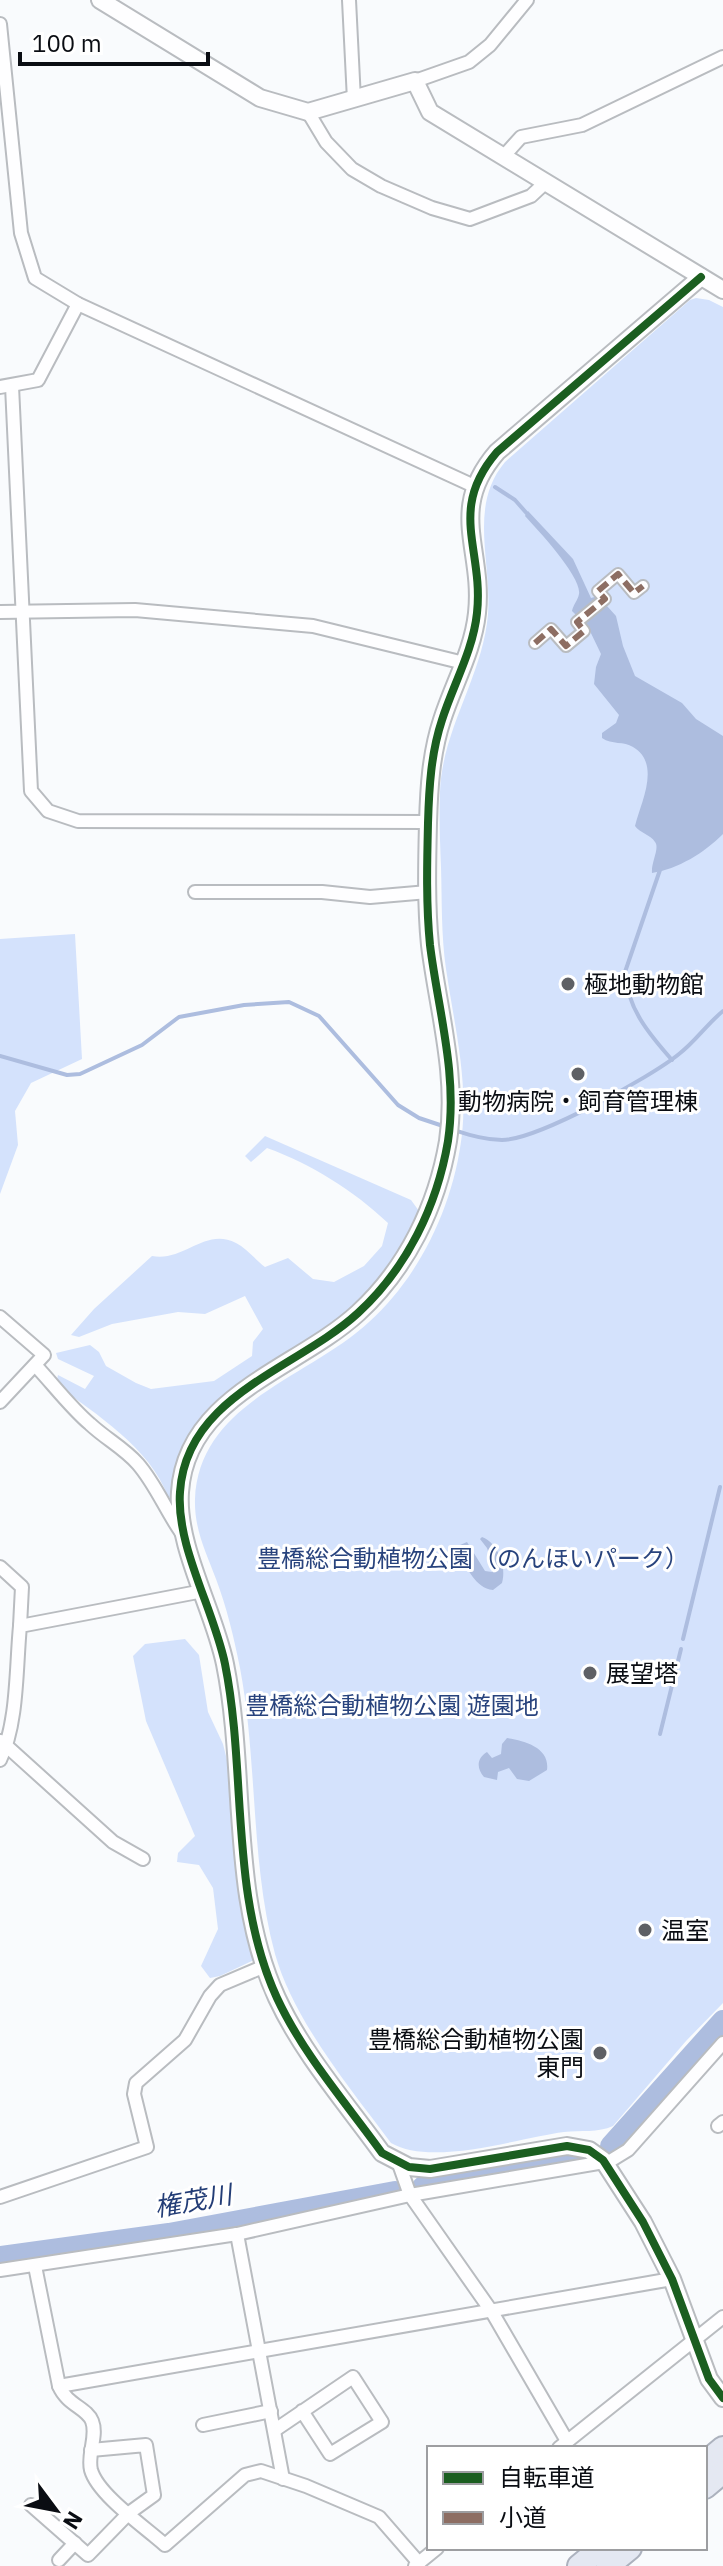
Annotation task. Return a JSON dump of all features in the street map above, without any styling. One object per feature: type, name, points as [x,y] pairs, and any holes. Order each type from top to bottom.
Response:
[{"type":"highway","points":[[707,2461],[723,2448]]},
{"type":"highway","points":[[707,2485],[723,2472]]},
{"type":"highway","points":[[579,2566],[599,2550]]},
{"type":"highway","points":[[608,2566],[628,2550]]},
{"type":"street","points":[[100,0],[260,98],[308,112],[469,62],[490,45],[527,0]]},
{"type":"street","points":[[349,0],[354,100]]},
{"type":"street","points":[[0,24],[21,233],[35,278],[78,304],[474,486]]},
{"type":"street","points":[[503,157],[521,137],[582,125],[723,57]]},
{"type":"street","points":[[415,81],[430,112],[723,290]]},
{"type":"street","points":[[308,112],[326,142],[352,169],[381,186],[432,208],[470,219],[531,196],[546,182]]},
{"type":"street","points":[[0,173],[15,172]]},
{"type":"street","points":[[701,277],[512,438],[487,465],[474,486],[469,518],[478,602],[472,638],[438,736],[430,782],[430,940],[451,1092],[446,1148],[431,1204],[402,1261],[362,1310],[329,1337],[231,1399],[201,1431],[188,1453],[180,1489],[185,1537],[220,1640],[229,1684],[250,1904],[265,1966],[277,1997],[310,2054],[382,2153],[399,2164],[430,2169],[567,2146],[589,2150],[606,2162],[643,2222],[672,2279],[709,2379],[723,2398]]},
{"type":"street","points":[[78,304],[38,380],[6,386],[24,611],[31,791],[48,811],[78,821],[428,822]]},
{"type":"street","points":[[535,643],[551,629],[566,646],[584,631],[577,622],[605,599],[598,591],[618,574],[634,593],[643,586]]},
{"type":"street","points":[[0,612],[135,610],[313,626],[464,663]]},
{"type":"street","points":[[195,892],[322,892],[370,897],[428,892]]},
{"type":"street","points":[[0,1317],[44,1355],[0,1402]]},
{"type":"street","points":[[35,1365],[90,1424],[124,1448],[139,1465],[157,1487],[169,1515],[185,1537]]},
{"type":"street","points":[[0,1567],[22,1587],[20,1626],[0,1760]]},
{"type":"street","points":[[20,1626],[203,1591]]},
{"type":"street","points":[[3,1744],[113,1842],[143,1859]]},
{"type":"street","points":[[0,2197],[147,2147],[134,2094],[136,2083],[185,2040],[210,1996],[220,1985],[265,1966]]},
{"type":"street","points":[[0,2270],[237,2234],[410,2195],[606,2162],[628,2150],[723,2043]]},
{"type":"street","points":[[399,2164],[410,2195],[492,2312],[563,2445],[723,2317]]},
{"type":"street","points":[[237,2234],[283,2479]]},
{"type":"street","points":[[35,2266],[59,2386],[64,2397],[91,2417],[95,2431],[91,2469],[99,2486],[165,2545],[245,2475],[261,2471],[379,2517],[417,2564],[434,2550]]},
{"type":"street","points":[[59,2386],[672,2279]]},
{"type":"street","points":[[275,2430],[302,2411],[353,2377],[382,2422],[330,2454],[302,2411]]},
{"type":"street","points":[[203,2425],[271,2411]]},
{"type":"street","points":[[31,2505],[88,2555],[129,2513],[154,2495],[146,2445],[91,2450]]},
{"type":"street","points":[[59,2560],[75,2543]]},
{"type":"green space","name":"豊橋総合動植物公園（のんほいパーク）","points":[[696,298],[723,307],[723,2003],[613,2126],[452,2152],[408,2150],[391,2143],[341,2077],[295,2004],[275,1954],[262,1883],[250,1740],[240,1668],[224,1601],[199,1530],[195,1499],[201,1466],[215,1438],[236,1415],[261,1395],[344,1342],[369,1322],[404,1283],[443,1212],[458,1160],[463,1092],[443,943],[440,792],[448,746],[485,637],[488,594],[484,516],[487,497],[505,462]]},
{"type":"green space","points":[[75,934],[82,1059],[31,1083],[15,1111],[18,1145],[0,1194],[0,939]]},
{"type":"green space","points":[[265,1136],[411,1200],[419,1211],[416,1224],[401,1253],[352,1312],[201,1421],[184,1448],[172,1498],[168,1497],[160,1479],[135,1447],[56,1384],[58,1375],[85,1389],[94,1376],[58,1359],[56,1353],[90,1345],[99,1352],[106,1366],[151,1389],[214,1381],[252,1356],[253,1342],[263,1329],[245,1296],[205,1314],[178,1312],[112,1324],[79,1337],[71,1335],[94,1309],[152,1256],[164,1257],[214,1239],[236,1243],[265,1267],[288,1258],[313,1279],[334,1282],[364,1266],[382,1246],[388,1223],[346,1189],[283,1154],[267,1148],[251,1162],[245,1156]]},
{"type":"green space","points":[[185,1639],[199,1655],[208,1712],[223,1744],[230,1772],[238,1888],[254,1949],[254,1960],[210,1978],[201,1966],[218,1929],[213,1888],[199,1865],[177,1862],[178,1853],[195,1836],[146,1721],[133,1656],[145,1644]]},
{"type":"shaded area","points":[[528,511],[573,559],[591,598],[598,596],[616,616],[635,676],[682,703],[696,719],[723,736],[723,834],[708,848],[681,864],[652,873],[656,845],[635,826],[647,785],[646,763],[642,754],[633,747],[602,738],[602,733],[616,723],[619,715],[594,684],[601,654],[588,627],[572,611],[579,594],[574,576],[525,516]]},
{"type":"shaded area","points":[[482,1537],[493,1544],[502,1563],[502,1583],[493,1590],[481,1586],[458,1554],[460,1545],[467,1542],[485,1571],[492,1572],[494,1569],[487,1548],[480,1539]]},
{"type":"shaded area","points":[[507,1738],[522,1741],[541,1751],[547,1762],[547,1770],[529,1781],[517,1779],[509,1768],[498,1772],[497,1780],[484,1777],[479,1767],[481,1757],[487,1752],[492,1758],[501,1754],[502,1744]]},
{"type":"waterway","points":[[495,487],[515,500],[530,517]]},
{"type":"waterway","points":[[661,867],[625,972],[635,1009],[672,1060]]},
{"type":"waterway","points":[[0,1056],[67,1075],[80,1074],[142,1045],[179,1017],[244,1005],[289,1002],[319,1016],[398,1105],[419,1118],[446,1127]]},
{"type":"waterway","points":[[454,1130],[502,1140],[519,1137],[566,1119],[665,1064],[685,1049],[723,1011]]},
{"type":"waterway","points":[[683,1639],[720,1487]]},
{"type":"waterway","points":[[660,1734],[681,1649]]},
{"type":"waterway","name":"権茂川","points":[[611,2146],[723,2021]]},
{"type":"waterway","name":"権茂川","points":[[423,2187],[569,2160]]},
{"type":"waterway","name":"権茂川","points":[[0,2257],[169,2234],[395,2192]]},
{"type":"marked path","points":[[535,643],[551,629],[566,646],[584,631],[577,622],[605,599],[598,591],[618,574],[634,593],[643,586]]},
{"type":"cycle path","points":[[701,277],[497,452],[482,473],[471,512],[478,590],[475,627],[438,732],[429,797],[429,930],[451,1091],[443,1165],[428,1212],[417,1234],[405,1256],[375,1295],[333,1333],[248,1387],[202,1431],[187,1459],[180,1492],[180,1513],[190,1556],[225,1664],[232,1705],[241,1833],[252,1917],[262,1958],[277,1998],[299,2039],[382,2153],[409,2167],[430,2169],[567,2146],[589,2150],[603,2160],[643,2222],[672,2279],[709,2379],[723,2398]]},
{"type":"place","name":"極地動物館","points":[[568,984]]},
{"type":"place","name":"動物病院・飼育管理棟","points":[[578,1074]]},
{"type":"place","name":"展望塔","points":[[590,1673]]},
{"type":"place","name":"温室","points":[[645,1930]]},
{"type":"place","name":"豊橋総合動植物公園 東門","points":[[600,2053]]},
{"type":"park label","name":"豊橋総合動植物公園 遊園地","points":[[392,1705]]}]
